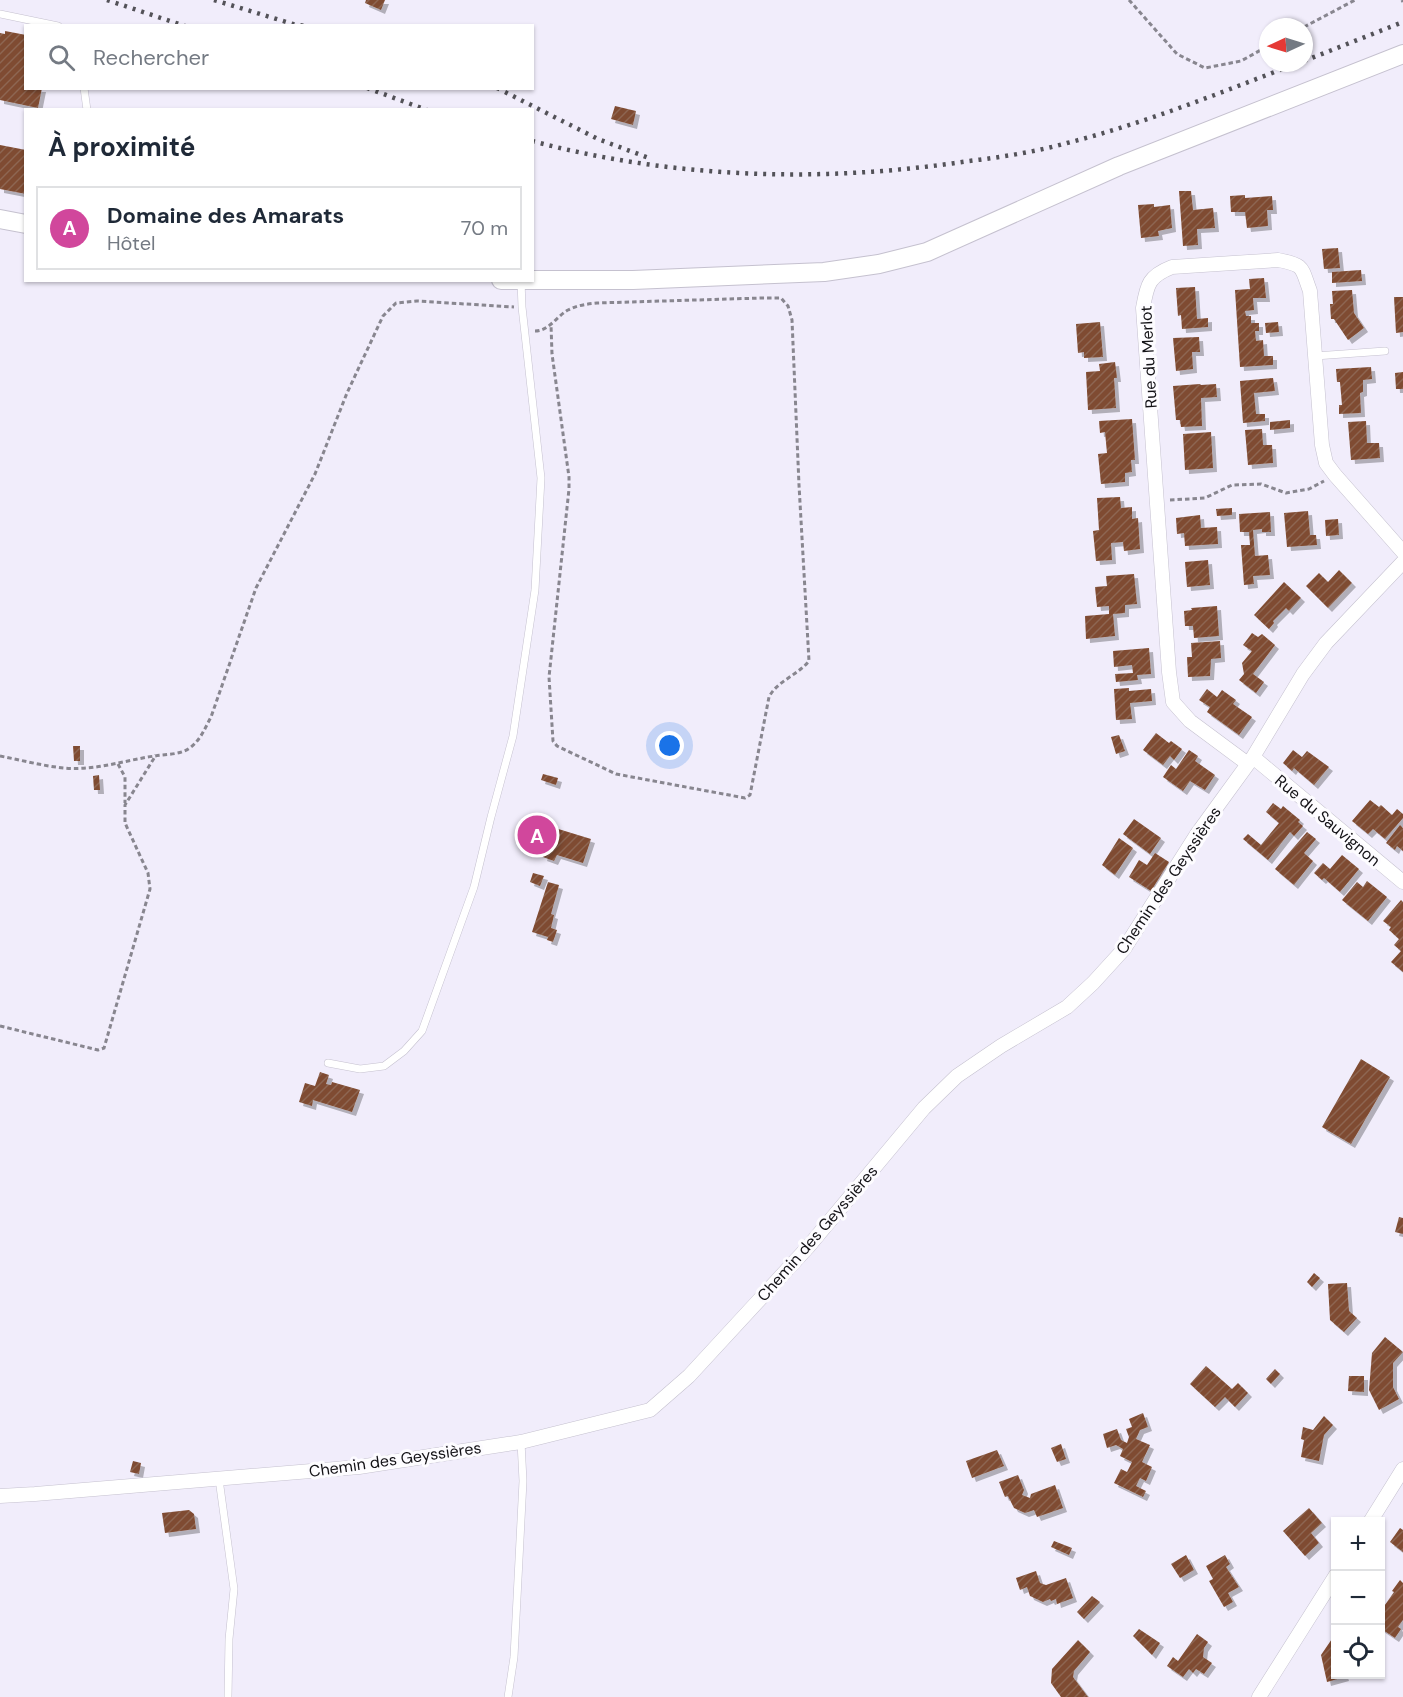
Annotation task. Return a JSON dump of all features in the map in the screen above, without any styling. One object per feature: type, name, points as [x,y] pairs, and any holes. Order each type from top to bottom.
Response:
[{"type":"street","points":[[534,281],[633,280],[824,272],[879,264],[927,252],[1119,166],[1403,54]]},
{"type":"street","points":[[0,219],[24,224]]},
{"type":"street","name":"Rue du Merlot","points":[[1250,760],[1190,721],[1173,702],[1143,308],[1146,291],[1152,278],[1172,267],[1278,260],[1293,262],[1301,268],[1310,291],[1322,445],[1326,462],[1403,552]]},
{"type":"street","name":"Chemin des Geyssières","points":[[0,1496],[359,1467],[521,1442],[650,1410],[689,1376],[808,1247],[924,1108],[957,1076],[1000,1046],[1067,1007],[1101,975],[1124,949],[1197,834],[1250,760],[1303,674],[1326,643],[1403,562]]},
{"type":"street","name":"Rue du Sauvignon","points":[[1250,760],[1403,882]]},
{"type":"street","points":[[1373,1517],[1403,1469]]},
{"type":"street","points":[[1258,1697],[1331,1581]]},
{"type":"lane","points":[[0,14],[48,24]]},
{"type":"lane","points":[[84,90],[87,108]]},
{"type":"lane","points":[[328,1063],[360,1069],[384,1066],[404,1051],[422,1031],[474,887],[513,736],[534,590],[542,478],[524,331],[521,282]]},
{"type":"lane","points":[[1315,356],[1385,351]]},
{"type":"lane","points":[[508,1697],[514,1657],[523,1481],[521,1442]]},
{"type":"lane","points":[[219,1479],[234,1589],[229,1640],[228,1697]]},
{"type":"path","points":[[1129,0],[1177,54],[1205,68],[1241,61],[1259,51]]},
{"type":"path","points":[[1313,22],[1354,0]]},
{"type":"path","points":[[524,331],[540,331],[567,311],[582,305],[597,303],[781,298],[788,306],[792,320],[799,497],[809,661],[802,669],[772,690],[750,795],[746,798],[616,774],[557,746],[553,741],[549,677],[570,489],[552,354],[551,325]]},
{"type":"path","points":[[0,756],[64,768],[86,768],[118,764],[156,755],[172,755],[189,749],[201,737],[211,717],[256,588],[315,474],[347,393],[383,316],[396,303],[417,300],[522,307]]},
{"type":"path","points":[[1156,501],[1205,498],[1232,485],[1261,484],[1286,493],[1309,489],[1335,475]]},
{"type":"path","points":[[125,805],[156,755]]},
{"type":"path","points":[[0,1026],[98,1050],[104,1048],[150,889],[148,873],[125,823],[124,777],[118,764]]},
{"type":"building","points":[[366,0],[385,0],[381,10],[365,3]]},
{"type":"building","points":[[5,31],[24,35],[24,90],[42,90],[38,108],[0,100],[0,33],[5,34]]},
{"type":"building","points":[[615,106],[636,111],[633,125],[611,119]]},
{"type":"building","points":[[0,145],[24,150],[24,194],[0,189]]},
{"type":"building","points":[[1179,191],[1191,191],[1193,210],[1213,208],[1215,228],[1197,229],[1198,245],[1183,246]]},
{"type":"building","points":[[1245,195],[1245,198],[1272,196],[1273,210],[1267,210],[1268,226],[1247,228],[1245,212],[1231,212],[1230,196]]},
{"type":"building","points":[[1154,204],[1154,207],[1170,205],[1172,228],[1158,231],[1159,236],[1141,238],[1138,205]]},
{"type":"building","points":[[1338,248],[1340,268],[1324,269],[1322,249]]},
{"type":"building","points":[[1361,270],[1362,281],[1332,283],[1332,272]]},
{"type":"building","points":[[1264,278],[1266,298],[1253,298],[1254,310],[1245,311],[1246,316],[1251,316],[1251,323],[1259,323],[1259,331],[1255,331],[1256,341],[1263,340],[1264,356],[1273,356],[1273,365],[1240,367],[1235,290],[1250,289],[1249,279]]},
{"type":"building","points":[[1195,287],[1197,319],[1208,318],[1208,327],[1182,329],[1181,315],[1178,316],[1176,288]]},
{"type":"building","points":[[1352,290],[1354,313],[1364,328],[1348,340],[1334,319],[1331,319],[1330,304],[1333,304],[1332,291]]},
{"type":"building","points":[[1394,297],[1403,297],[1403,332],[1396,333]]},
{"type":"building","points":[[1100,322],[1103,357],[1084,358],[1084,352],[1078,353],[1076,324]]},
{"type":"building","points":[[1278,322],[1279,332],[1266,333],[1265,323]]},
{"type":"building","points":[[1199,337],[1200,352],[1192,352],[1193,369],[1176,371],[1173,338]]},
{"type":"building","points":[[1115,362],[1116,408],[1088,410],[1086,372],[1100,371],[1099,364]]},
{"type":"building","points":[[1371,367],[1372,379],[1363,380],[1363,392],[1360,393],[1361,413],[1339,414],[1339,405],[1342,405],[1340,382],[1337,382],[1336,369]]},
{"type":"building","points":[[1403,372],[1403,389],[1396,389],[1395,373]]},
{"type":"building","points":[[1273,378],[1275,391],[1254,393],[1256,414],[1265,414],[1265,421],[1243,423],[1240,381]]},
{"type":"building","points":[[1216,384],[1217,397],[1201,398],[1202,426],[1181,427],[1180,420],[1176,420],[1173,386]]},
{"type":"building","points":[[1132,419],[1135,460],[1131,460],[1132,472],[1125,473],[1125,482],[1101,484],[1098,454],[1107,453],[1105,432],[1100,433],[1099,421]]},
{"type":"building","points":[[1290,420],[1290,428],[1270,430],[1270,422]]},
{"type":"building","points":[[1366,421],[1367,443],[1379,443],[1380,458],[1351,460],[1348,422]]},
{"type":"building","points":[[1262,429],[1263,445],[1272,445],[1273,463],[1248,465],[1245,430]]},
{"type":"building","points":[[1211,432],[1213,468],[1185,470],[1183,434]]},
{"type":"building","points":[[1120,497],[1121,508],[1132,507],[1132,519],[1138,518],[1140,549],[1124,551],[1123,542],[1111,543],[1112,560],[1096,561],[1093,531],[1099,530],[1097,498]]},
{"type":"building","points":[[1232,508],[1232,515],[1217,516],[1216,509]]},
{"type":"building","points":[[1308,511],[1310,535],[1316,535],[1317,545],[1287,547],[1284,513]]},
{"type":"building","points":[[1270,512],[1271,532],[1262,532],[1262,529],[1253,530],[1255,556],[1268,555],[1270,575],[1253,576],[1254,584],[1244,585],[1241,545],[1250,545],[1249,532],[1240,532],[1239,514]]},
{"type":"building","points":[[1200,515],[1201,528],[1217,527],[1218,544],[1185,546],[1184,533],[1177,534],[1176,518]]},
{"type":"building","points":[[1338,519],[1339,535],[1326,536],[1325,520]]},
{"type":"building","points":[[1208,560],[1210,585],[1187,587],[1185,562]]},
{"type":"building","points":[[1339,570],[1352,583],[1328,608],[1306,586],[1319,573],[1328,582]]},
{"type":"building","points":[[1134,574],[1137,604],[1125,605],[1125,613],[1113,614],[1115,636],[1086,639],[1085,616],[1109,614],[1109,606],[1097,607],[1095,587],[1107,586],[1106,576]]},
{"type":"building","points":[[1284,582],[1301,598],[1289,611],[1286,608],[1273,621],[1269,629],[1254,615]]},
{"type":"building","points":[[1217,606],[1219,636],[1194,638],[1193,626],[1185,626],[1184,611],[1192,610],[1191,608]]},
{"type":"building","points":[[1252,633],[1258,637],[1262,634],[1275,645],[1253,674],[1264,682],[1256,693],[1239,680],[1244,674],[1242,663],[1252,651],[1243,645]]},
{"type":"building","points":[[1220,641],[1221,658],[1211,659],[1210,676],[1188,677],[1187,657],[1192,657],[1191,643]]},
{"type":"building","points":[[1149,648],[1151,674],[1137,675],[1138,680],[1116,682],[1115,674],[1133,673],[1132,665],[1114,667],[1113,651]]},
{"type":"building","points":[[1129,688],[1129,691],[1151,689],[1152,701],[1130,703],[1132,719],[1116,720],[1114,689]]},
{"type":"building","points":[[1207,689],[1217,697],[1222,690],[1236,700],[1233,704],[1252,717],[1239,735],[1207,712],[1210,707],[1199,700]]},
{"type":"building","points":[[1156,733],[1182,749],[1174,760],[1170,756],[1163,765],[1143,750]]},
{"type":"building","points":[[1119,735],[1125,751],[1116,754],[1111,737]]},
{"type":"building","points":[[73,746],[80,746],[80,761],[74,761]]},
{"type":"building","points":[[1189,750],[1198,756],[1195,761],[1215,775],[1205,790],[1190,781],[1183,791],[1163,777],[1171,765],[1176,769]]},
{"type":"building","points":[[1293,750],[1302,757],[1307,751],[1329,767],[1314,785],[1294,768],[1292,771],[1283,763]]},
{"type":"building","points":[[543,774],[558,778],[556,785],[541,780]]},
{"type":"building","points":[[99,775],[100,790],[94,790],[93,776]]},
{"type":"building","points":[[1370,800],[1379,807],[1381,805],[1392,815],[1397,809],[1403,814],[1403,818],[1385,839],[1373,829],[1368,834],[1352,821]]},
{"type":"building","points":[[1273,803],[1281,809],[1283,806],[1300,820],[1298,822],[1303,826],[1294,836],[1290,832],[1268,860],[1243,839],[1248,834],[1261,845],[1279,823],[1266,812]]},
{"type":"building","points":[[1134,819],[1161,838],[1150,854],[1123,834]]},
{"type":"building","points":[[529,820],[591,839],[583,863],[557,855],[554,861],[543,857],[545,851],[521,843]]},
{"type":"building","points":[[1400,825],[1403,828],[1403,851],[1397,846],[1395,850],[1386,843]]},
{"type":"building","points":[[1307,832],[1316,839],[1304,853],[1313,861],[1294,885],[1275,869]]},
{"type":"building","points":[[1119,838],[1133,848],[1115,875],[1102,865]]},
{"type":"building","points":[[1155,853],[1169,862],[1151,891],[1129,877],[1139,860],[1147,865]]},
{"type":"building","points":[[1342,855],[1359,869],[1340,892],[1324,878],[1322,880],[1314,873],[1323,863],[1330,869]]},
{"type":"building","points":[[533,873],[544,876],[540,886],[530,882]]},
{"type":"building","points":[[1367,881],[1387,897],[1368,921],[1342,900],[1357,882],[1363,887]]},
{"type":"building","points":[[548,882],[559,885],[551,914],[554,915],[551,928],[557,930],[553,942],[547,940],[548,937],[532,932]]},
{"type":"building","points":[[1401,900],[1403,902],[1403,972],[1391,962],[1401,951],[1394,945],[1399,939],[1389,930],[1391,927],[1383,921]]},
{"type":"building","points":[[1361,1059],[1390,1077],[1351,1144],[1322,1127]]},
{"type":"building","points":[[320,1072],[329,1075],[326,1084],[331,1085],[332,1082],[360,1090],[352,1112],[313,1100],[312,1106],[299,1102],[305,1083],[315,1086]]},
{"type":"building","points":[[1399,1217],[1403,1218],[1403,1234],[1395,1232]]},
{"type":"building","points":[[1314,1273],[1320,1278],[1312,1287],[1307,1282]]},
{"type":"building","points":[[1347,1283],[1349,1311],[1357,1318],[1344,1332],[1330,1320],[1328,1284]]},
{"type":"building","points":[[1385,1337],[1403,1352],[1393,1363],[1393,1387],[1399,1399],[1379,1410],[1369,1390],[1372,1353]]},
{"type":"building","points":[[1206,1366],[1232,1389],[1238,1383],[1248,1393],[1235,1407],[1225,1397],[1215,1407],[1190,1384]]},
{"type":"building","points":[[1275,1369],[1280,1374],[1271,1384],[1266,1379]]},
{"type":"building","points":[[1349,1376],[1364,1376],[1364,1392],[1348,1391]]},
{"type":"building","points":[[1143,1413],[1148,1427],[1140,1430],[1136,1439],[1150,1445],[1142,1462],[1152,1467],[1146,1481],[1140,1478],[1136,1486],[1146,1491],[1143,1497],[1114,1483],[1121,1469],[1127,1472],[1132,1462],[1120,1456],[1123,1449],[1116,1445],[1107,1448],[1103,1434],[1117,1429],[1121,1440],[1127,1443],[1129,1437],[1126,1429],[1132,1427],[1129,1419]]},
{"type":"building","points":[[1324,1416],[1333,1425],[1324,1435],[1319,1461],[1301,1457],[1304,1440],[1301,1439],[1303,1427],[1313,1430]]},
{"type":"building","points":[[1061,1444],[1066,1459],[1057,1462],[1051,1448]]},
{"type":"building","points":[[997,1450],[1004,1466],[972,1478],[966,1461]]},
{"type":"building","points":[[133,1461],[141,1463],[139,1474],[130,1472]]},
{"type":"building","points":[[1018,1475],[1024,1490],[1022,1495],[1030,1498],[1031,1494],[1055,1485],[1063,1508],[1037,1517],[1034,1510],[1025,1513],[1014,1508],[1008,1496],[1005,1497],[999,1482]]},
{"type":"building","points":[[1309,1508],[1322,1523],[1311,1533],[1319,1543],[1305,1556],[1283,1531]]},
{"type":"building","points":[[189,1510],[194,1514],[196,1529],[165,1533],[162,1513]]},
{"type":"building","points":[[1400,1528],[1403,1530],[1403,1552],[1390,1542]]},
{"type":"building","points":[[1054,1541],[1072,1548],[1069,1555],[1051,1547]]},
{"type":"building","points":[[1186,1555],[1194,1570],[1180,1578],[1171,1564]]},
{"type":"building","points":[[1225,1555],[1230,1564],[1226,1567],[1239,1587],[1228,1593],[1233,1602],[1224,1607],[1209,1581],[1213,1579],[1206,1566]]},
{"type":"building","points":[[1036,1571],[1040,1583],[1046,1585],[1066,1578],[1073,1598],[1057,1604],[1056,1599],[1043,1602],[1030,1596],[1027,1587],[1020,1590],[1016,1578]]},
{"type":"building","points":[[1400,1580],[1403,1583],[1403,1620],[1398,1627],[1401,1629],[1395,1638],[1385,1631],[1385,1605],[1394,1592],[1392,1591]]},
{"type":"building","points":[[1092,1596],[1100,1602],[1084,1619],[1077,1612]]},
{"type":"building","points":[[1139,1629],[1160,1643],[1152,1655],[1133,1636]]},
{"type":"building","points":[[1197,1634],[1208,1642],[1204,1648],[1203,1657],[1212,1663],[1204,1674],[1196,1669],[1193,1673],[1189,1669],[1183,1677],[1167,1666],[1173,1657],[1178,1661]]},
{"type":"building","points":[[1078,1640],[1090,1652],[1074,1671],[1073,1677],[1088,1697],[1061,1697],[1051,1683],[1052,1669]]},
{"type":"building","points":[[1331,1640],[1331,1679],[1338,1679],[1327,1682],[1321,1655]]},
{"type":"railway","points":[[107,0],[179,24]]},
{"type":"railway","points":[[214,0],[293,24]]},
{"type":"railway","points":[[1313,57],[1403,22]]},
{"type":"railway","points":[[534,141],[586,154],[640,163],[750,174],[860,172],[914,168],[994,158],[1055,146],[1126,126],[1274,72]]},
{"type":"railway","points":[[372,90],[422,108]]},
{"type":"railway","points":[[501,90],[598,139],[649,158]]},
{"type":"place","name":"Domaine des Amarats","points":[[537,835]]}]
